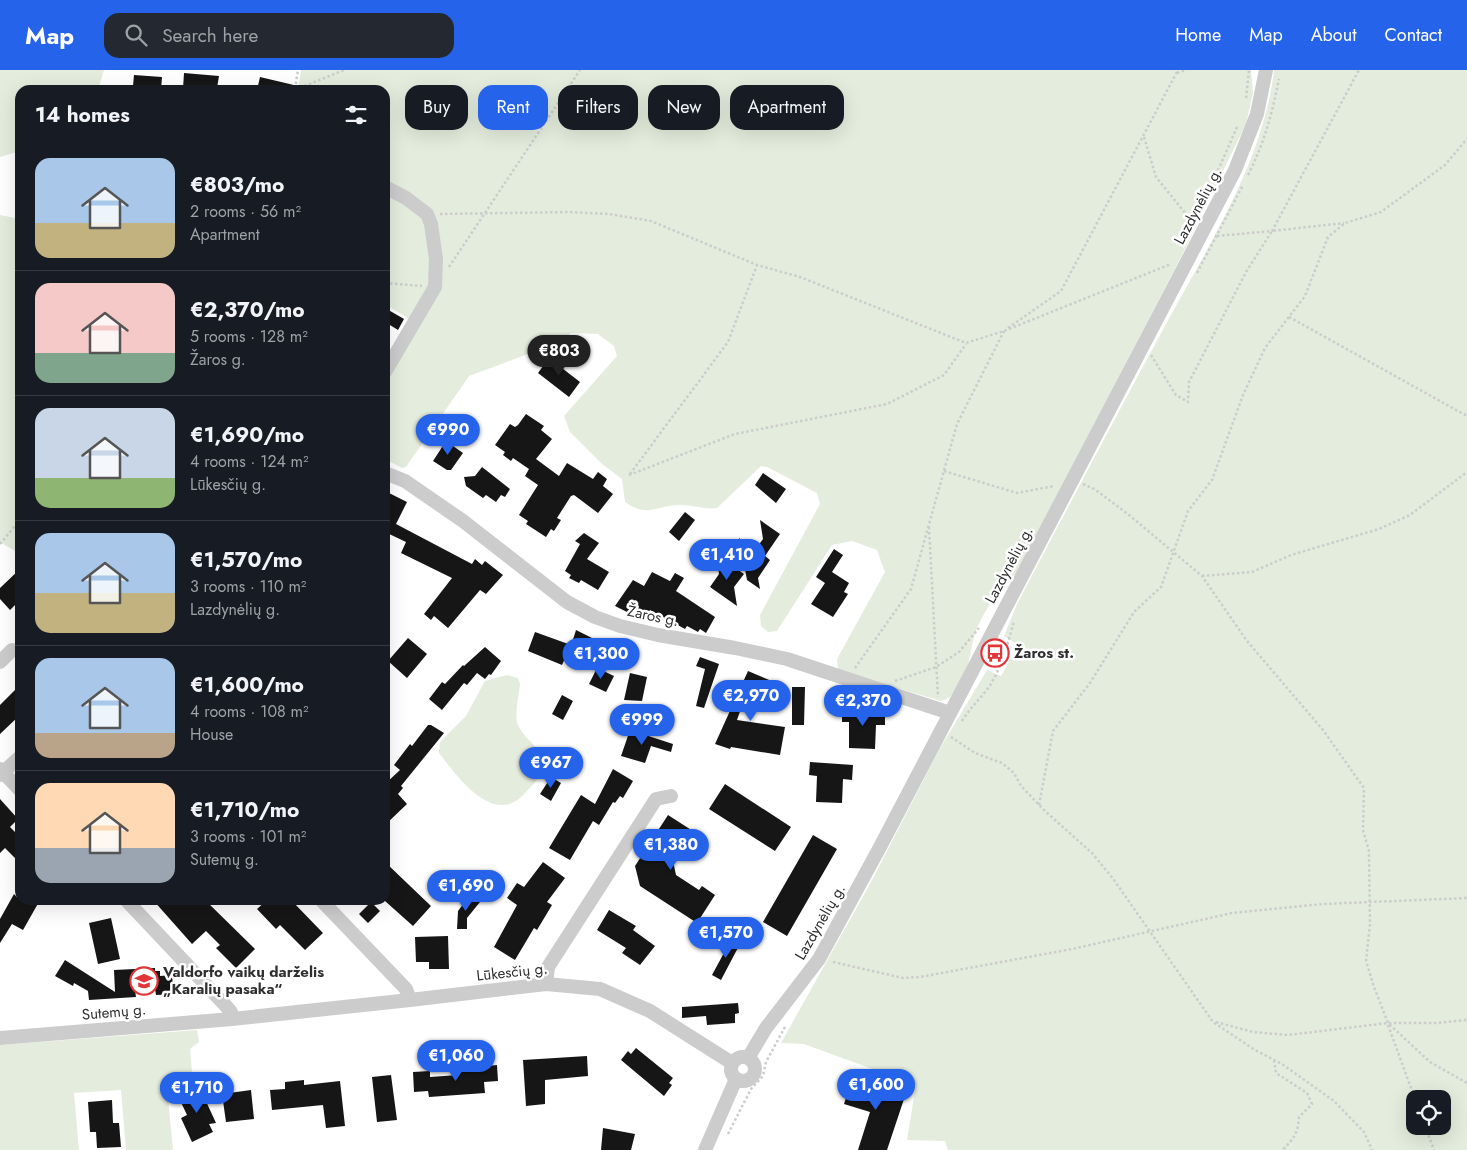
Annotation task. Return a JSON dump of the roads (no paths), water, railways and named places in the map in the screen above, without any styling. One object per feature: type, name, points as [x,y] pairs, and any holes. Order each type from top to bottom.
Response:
[{"type":"street","name":"Lazdynėlių g.","points":[[748,1058],[766,1028],[819,959],[940,731],[944,711],[1072,480],[1141,349],[1196,230],[1235,170],[1250,136],[1257,114],[1266,70]]},
{"type":"street","points":[[390,190],[406,198],[427,214],[432,224],[436,258],[435,287],[390,364]]},
{"type":"street","name":"Žaros g.","points":[[390,474],[405,481],[463,521],[567,602],[595,617],[649,633],[787,659],[944,711]]},
{"type":"street","points":[[0,662],[12,650]]},
{"type":"street","points":[[15,761],[1,772],[15,785]]},
{"type":"street","points":[[546,984],[548,967],[656,799],[671,796]]},
{"type":"street","points":[[131,905],[226,1006],[231,1012],[232,1019]]},
{"type":"street","points":[[326,905],[406,989],[410,1000]]},
{"type":"street","name":"Lūkesčių g.","points":[[410,1000],[546,984],[600,989],[623,997],[650,1011],[732,1063]]},
{"type":"street","name":"Sutemų g.","points":[[0,1038],[232,1019],[410,1000]]},
{"type":"street","points":[[742,1057],[748,1058],[754,1067],[754,1073],[746,1080],[736,1079],[732,1074],[732,1063],[742,1057]]},
{"type":"street","points":[[705,1150],[736,1079]]},
{"type":"place","name":"Žaros st.","points":[[995,653]]},
{"type":"place","name":"Valdorfo vaikų darželis „Karalių pasaka“","points":[[144,981]]}]
